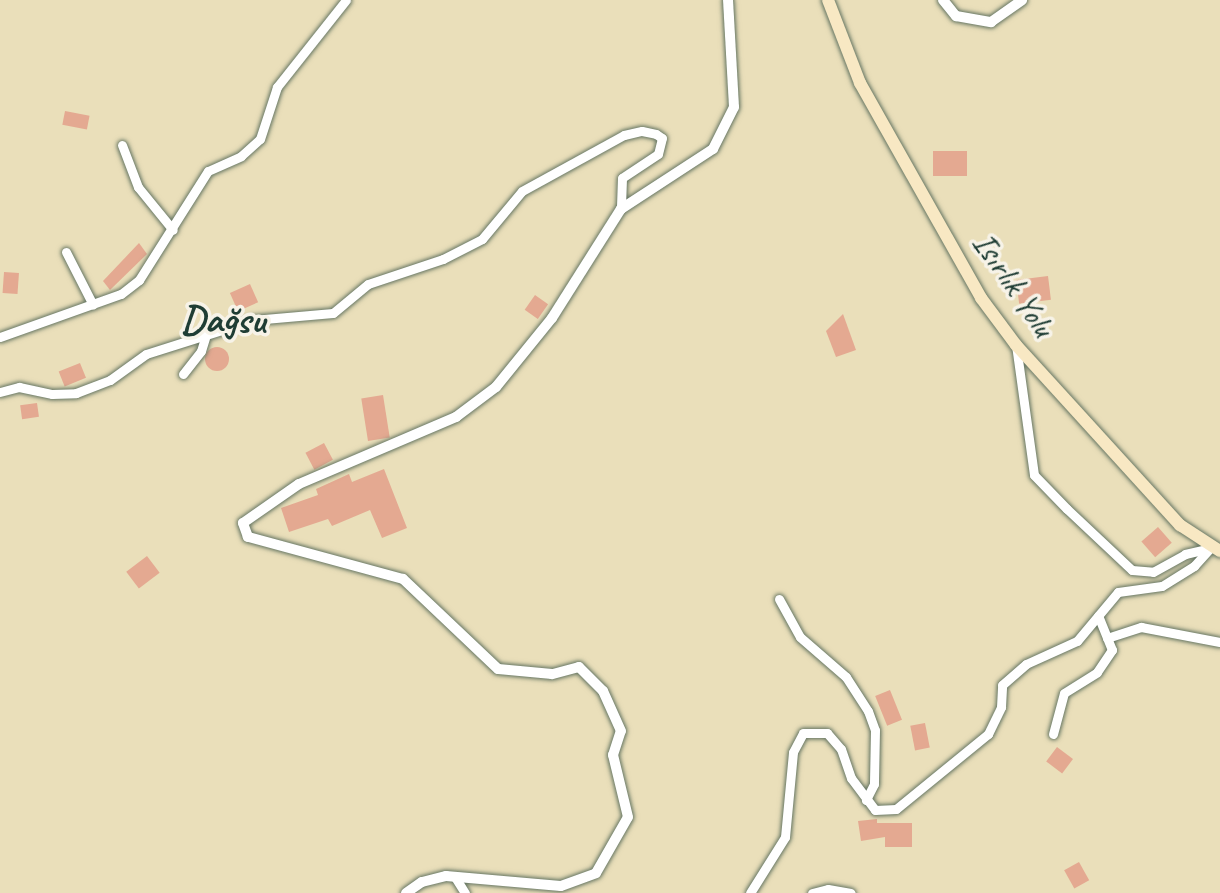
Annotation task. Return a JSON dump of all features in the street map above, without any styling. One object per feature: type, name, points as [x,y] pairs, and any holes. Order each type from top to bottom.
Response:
[{"type":"main road","name":"Isırlık Yolu","points":[[828,0],[860,83],[981,298],[1016,345],[1181,525],[1215,549]]},
{"type":"street","points":[[0,337],[121,294],[139,281],[208,171],[242,156],[260,139],[276,86],[346,0]]},
{"type":"street","points":[[406,893],[422,882],[455,877],[561,886],[596,873],[628,817],[613,755],[621,731],[603,691],[579,667],[552,674],[498,669],[403,579],[248,537],[243,523],[299,484],[456,417],[496,387],[552,318],[621,209],[713,149],[734,107],[727,0]]},
{"type":"street","points":[[943,0],[956,16],[991,22],[1003,18],[1022,0]]},
{"type":"street","points":[[0,392],[19,387],[52,394],[76,393],[110,380],[146,354],[205,338],[253,320],[333,313],[378,279],[443,259],[482,239],[522,191],[624,135],[642,131],[656,134],[662,138],[657,154],[622,177],[621,209]]},
{"type":"street","points":[[122,145],[138,187],[173,230]]},
{"type":"street","points":[[66,252],[93,305]]},
{"type":"street","points":[[183,374],[201,351],[205,338]]},
{"type":"street","points":[[1016,345],[1034,475],[1110,553],[1132,570],[1153,572],[1185,554],[1215,549]]},
{"type":"street","points":[[750,893],[785,837],[793,752],[803,733],[827,733],[841,748],[851,778],[875,810],[896,809],[988,734],[1001,707],[1002,685],[1026,664],[1077,641],[1118,592],[1162,586],[1215,549]]},
{"type":"street","points":[[779,599],[800,637],[846,677],[869,711],[875,730],[874,770],[866,800]]},
{"type":"street","points":[[1053,734],[1064,693],[1097,672],[1112,650],[1098,616]]},
{"type":"street","points":[[1107,638],[1141,627],[1220,642]]},
{"type":"street","points":[[455,877],[465,893]]},
{"type":"street","points":[[812,893],[828,889],[851,893]]},
{"type":"building","points":[[65,111],[90,116],[87,130],[62,125]]},
{"type":"building","points":[[933,151],[967,151],[967,176],[933,176]]},
{"type":"building","points":[[139,243],[147,254],[110,290],[103,281]]},
{"type":"building","points":[[4,272],[19,273],[17,294],[3,293]]},
{"type":"building","points":[[1048,276],[1051,300],[1019,304],[1016,280]]},
{"type":"building","points":[[250,284],[258,302],[238,311],[230,293]]},
{"type":"building","points":[[535,295],[548,304],[538,319],[525,310]]},
{"type":"building","points":[[843,314],[856,350],[836,357],[826,331]]},
{"type":"building","points":[[217,347],[228,354],[229,359],[222,370],[217,371],[206,364],[205,359],[212,348]]},
{"type":"building","points":[[80,363],[86,378],[65,386],[59,372]]},
{"type":"building","points":[[383,395],[390,437],[368,441],[361,398]]},
{"type":"building","points":[[37,403],[39,417],[22,419],[20,405]]},
{"type":"building","points":[[324,443],[333,460],[314,470],[305,453]]},
{"type":"building","points":[[384,469],[407,528],[382,538],[370,510],[332,526],[328,519],[289,532],[281,508],[318,495],[316,489],[349,474],[352,482]]},
{"type":"building","points":[[1158,527],[1172,543],[1155,557],[1141,541]]},
{"type":"building","points":[[147,556],[160,573],[139,588],[126,572]]},
{"type":"building","points":[[890,690],[902,720],[887,726],[875,696]]},
{"type":"building","points":[[925,723],[930,748],[915,750],[910,726]]},
{"type":"building","points":[[1057,747],[1073,759],[1062,773],[1046,761]]},
{"type":"building","points":[[877,819],[877,823],[912,823],[912,847],[885,847],[885,837],[861,841],[858,821]]},
{"type":"building","points":[[1079,862],[1089,880],[1074,889],[1064,870]]},
{"type":"district","name":"Dağsu","points":[[223,319]]}]
